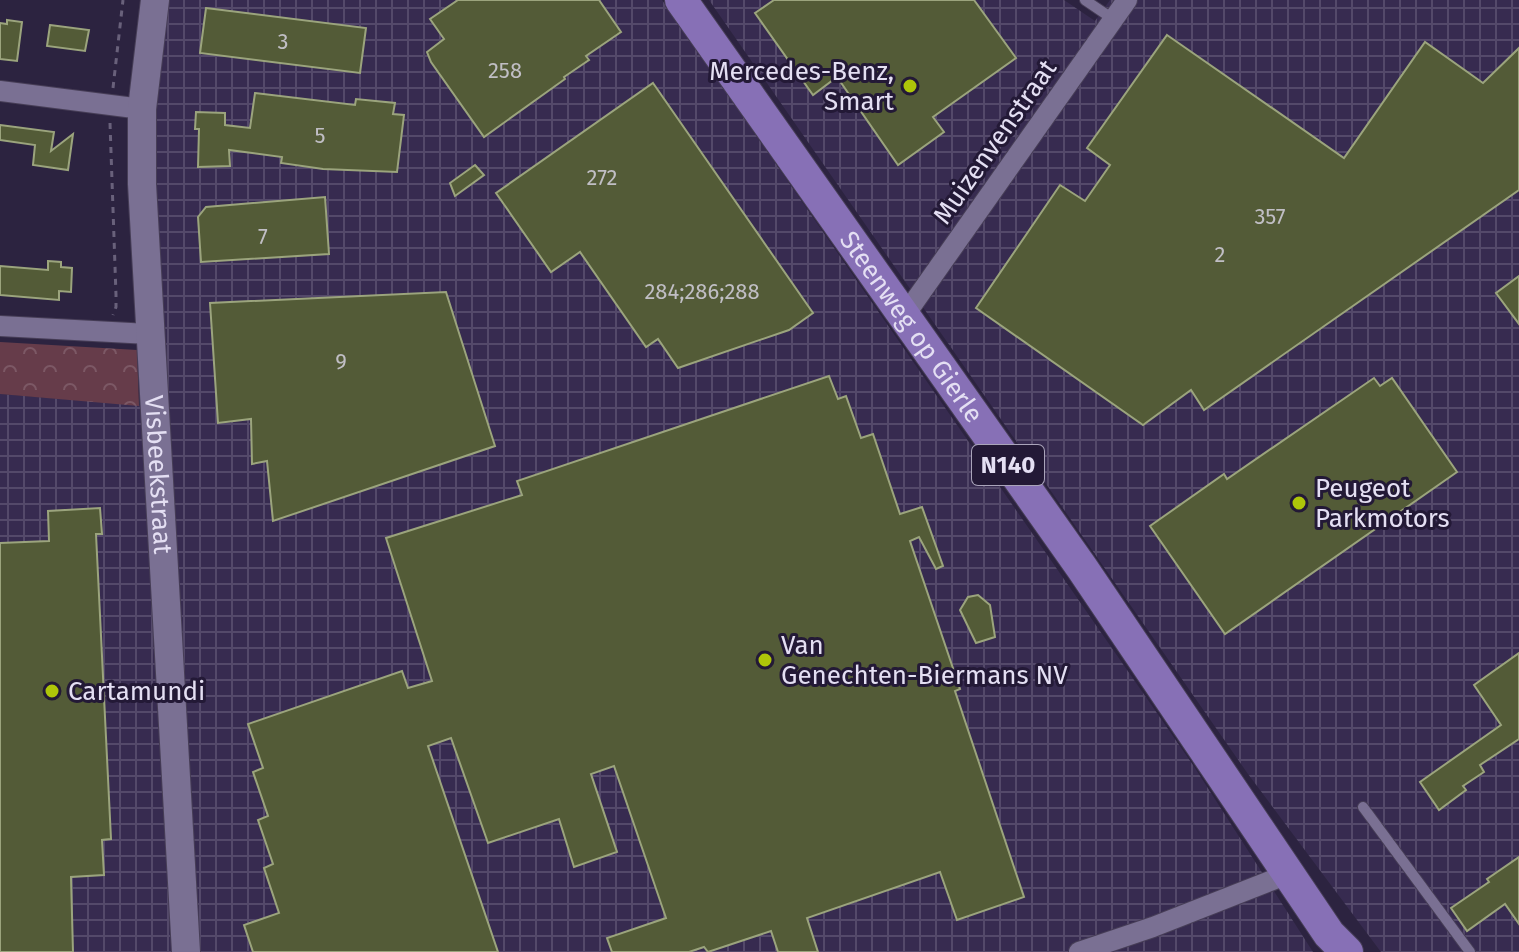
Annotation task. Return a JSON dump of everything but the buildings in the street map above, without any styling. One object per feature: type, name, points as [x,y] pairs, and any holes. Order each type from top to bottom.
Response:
[{"type":"main road","name":"Steenweg op Gierle","points":[[681,0],[1082,568],[1338,946]]},
{"type":"street","name":"Visbeekstraat","points":[[155,0],[142,109],[142,184],[186,952]]},
{"type":"street","name":"Muizenvenstraat","points":[[905,315],[1127,0]]},
{"type":"street","points":[[0,91],[142,109]]},
{"type":"street","points":[[0,326],[149,334]]},
{"type":"street","points":[[1079,952],[1153,927],[1288,874]]},
{"type":"lane","points":[[1085,0],[1113,19]]},
{"type":"lane","points":[[1363,807],[1470,952]]},
{"type":"path","points":[[108,320],[116,307],[110,105],[123,0]]},
{"type":"shaded area","points":[[164,0],[662,0],[1193,765],[1313,952],[0,952],[0,394],[163,407],[150,186]]},
{"type":"shaded area","points":[[709,0],[1064,0],[1095,21],[1110,0],[1519,0],[1519,952],[1381,952],[1248,774]]},
{"type":"green space","points":[[0,342],[137,350],[139,406],[0,394]]},
{"type":"place","name":"Mercedes-Benz, Smart","points":[[910,86]]},
{"type":"place","name":"Peugeot Parkmotors","points":[[1299,503]]},
{"type":"place","name":"Van Genechten-Biermans NV","points":[[765,660]]},
{"type":"place","name":"Cartamundi","points":[[52,691]]}]
